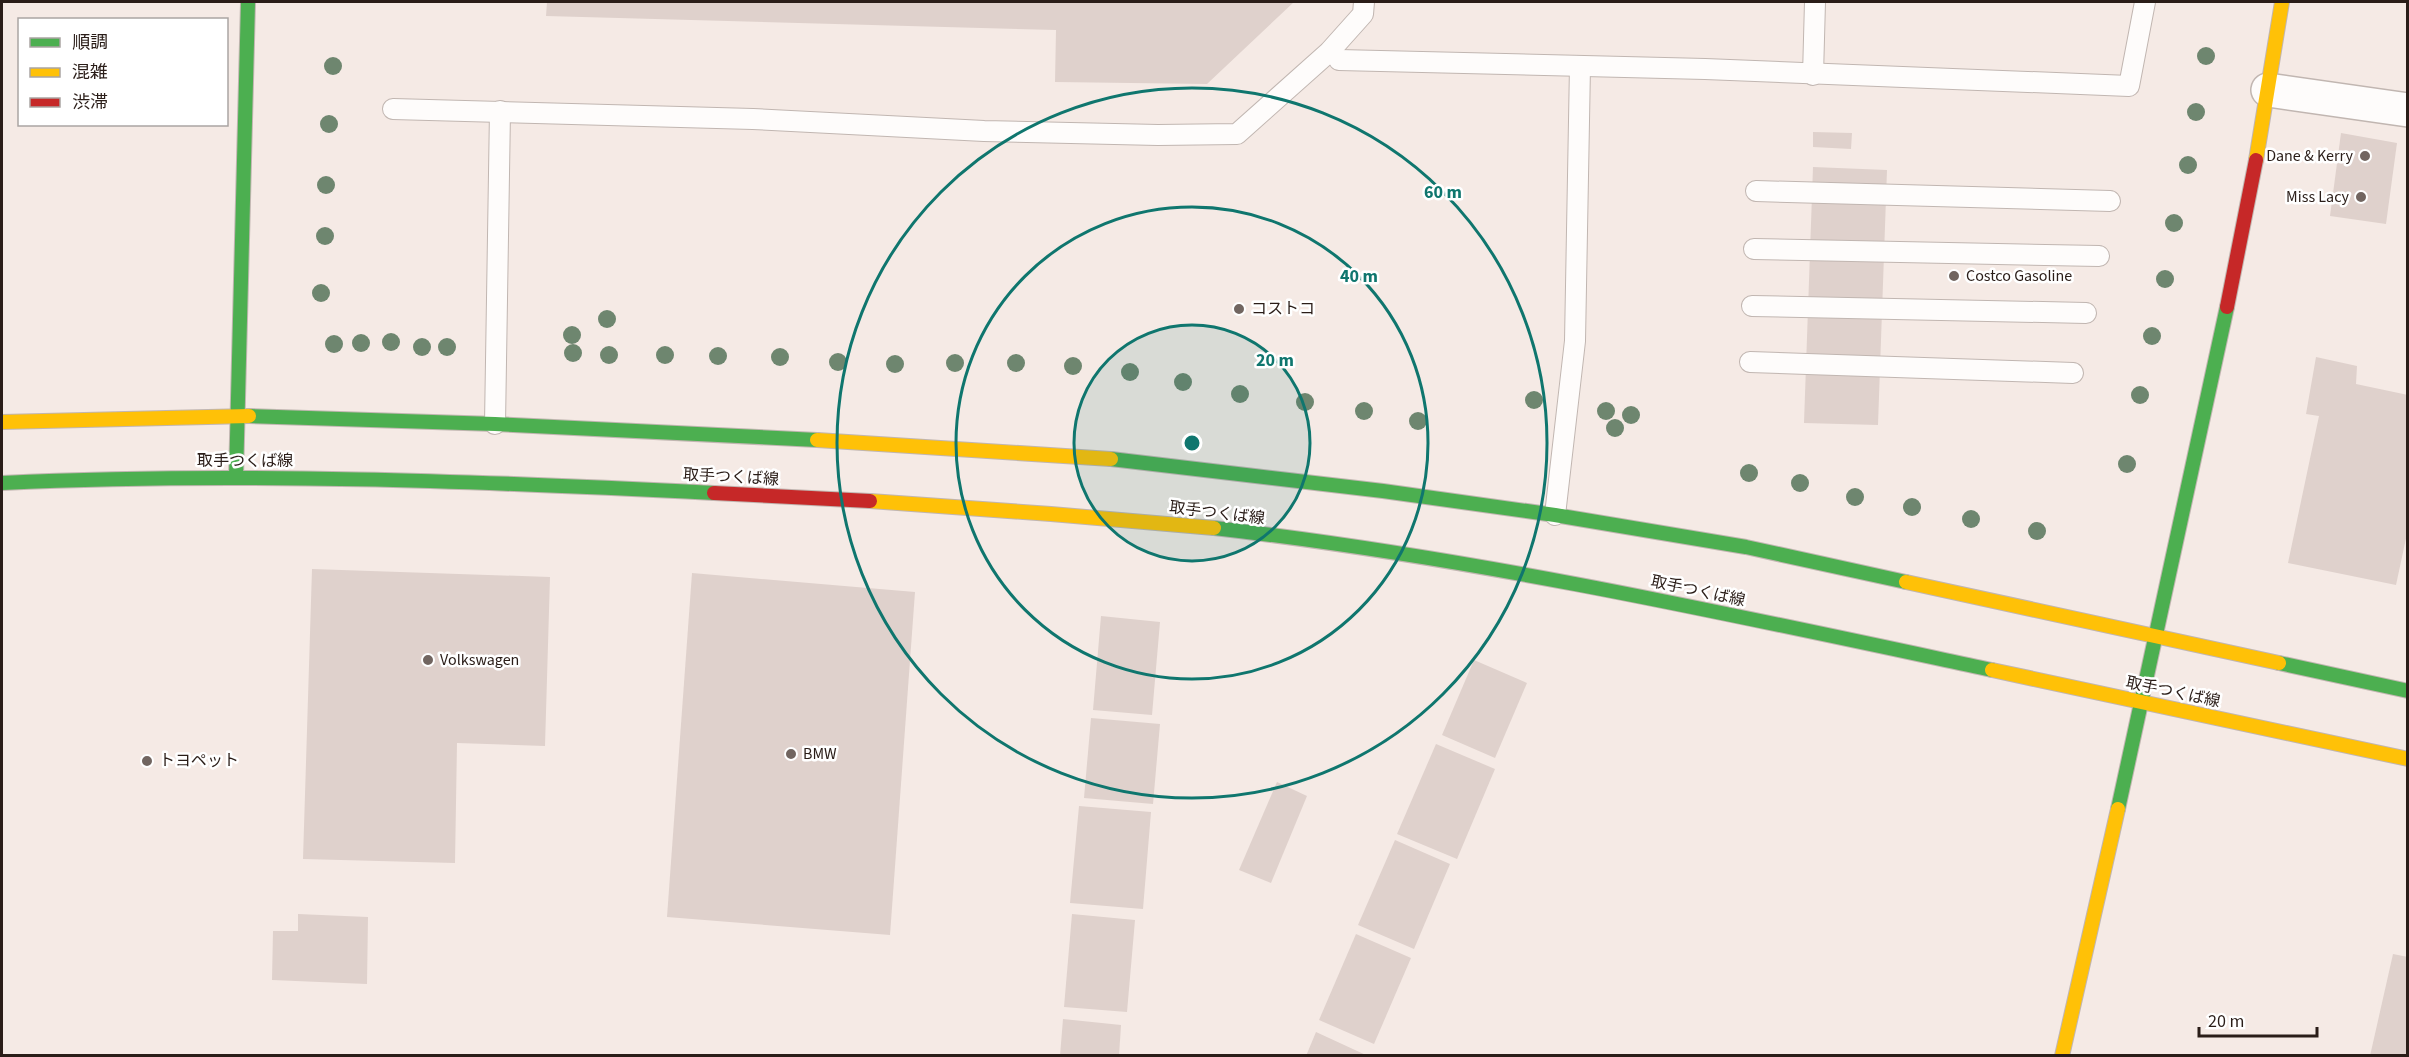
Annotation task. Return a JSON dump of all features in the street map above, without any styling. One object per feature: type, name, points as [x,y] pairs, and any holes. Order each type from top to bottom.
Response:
[{"type":"main road","points":[[236,478],[248,2]]},
{"type":"main road","points":[[2062,1056],[2142,702],[2239,254],[2282,2]]},
{"type":"main road","points":[[2,422],[238,417],[495,424],[860,442],[1140,461],[1372,489],[1555,515],[1746,547],[2408,691]]},
{"type":"main road","name":"取手つくば線","points":[[2,483],[236,478],[482,482],[858,501],[1137,521],[1377,549],[1553,578],[2408,759]]},
{"type":"street","points":[[2268,90],[2408,110]]},
{"type":"lane","points":[[393,109],[753,119],[984,131],[1158,135],[1237,134],[1329,52],[1363,14],[1364,2]]},
{"type":"lane","points":[[1813,75],[1815,2]]},
{"type":"lane","points":[[1339,60],[1580,66],[2129,86],[2145,2]]},
{"type":"lane","points":[[1555,515],[1575,341],[1580,66]]},
{"type":"lane","points":[[495,424],[500,111]]},
{"type":"lane","points":[[1756,191],[2110,201]]},
{"type":"lane","points":[[1754,249],[2098,256]]},
{"type":"lane","points":[[1752,306],[2086,313]]},
{"type":"lane","points":[[1750,362],[2073,373]]},
{"type":"building","points":[[547,2],[1294,2],[1207,84],[1055,82],[1056,30],[546,16]]},
{"type":"building","points":[[1813,132],[1852,133],[1851,149],[1813,147]]},
{"type":"building","points":[[2341,133],[2397,143],[2386,224],[2330,216]]},
{"type":"building","points":[[1813,167],[1887,170],[1878,425],[1804,423]]},
{"type":"building","points":[[2316,357],[2357,366],[2356,384],[2408,395],[2408,529],[2396,585],[2288,563],[2319,416],[2306,414]]},
{"type":"building","name":"Volkswagen","points":[[312,569],[550,577],[545,746],[457,743],[455,863],[303,859]]},
{"type":"building","name":"BMW","points":[[692,573],[915,592],[890,935],[667,917]]},
{"type":"building","points":[[1101,616],[1160,622],[1152,715],[1093,710]]},
{"type":"building","points":[[1474,660],[1527,683],[1495,758],[1442,735]]},
{"type":"building","points":[[1091,718],[1160,724],[1153,804],[1084,798]]},
{"type":"building","points":[[1436,744],[1495,769],[1457,859],[1397,834]]},
{"type":"building","points":[[1277,782],[1307,796],[1271,883],[1239,870]]},
{"type":"building","points":[[1079,806],[1151,812],[1143,909],[1070,903]]},
{"type":"building","points":[[1395,840],[1450,864],[1414,949],[1358,925]]},
{"type":"building","points":[[298,914],[368,917],[367,984],[272,980],[273,931],[298,931]]},
{"type":"building","points":[[1072,914],[1135,920],[1127,1012],[1064,1007]]},
{"type":"building","points":[[1356,934],[1411,958],[1374,1044],[1319,1020]]},
{"type":"building","points":[[2393,954],[2408,957],[2408,1056],[2370,1056]]},
{"type":"building","points":[[1063,1019],[1121,1025],[1119,1056],[1060,1056]]},
{"type":"building","points":[[1316,1032],[1368,1056],[1306,1056]]},
{"type":"traffic: fast","points":[[236,478],[248,2]]},
{"type":"traffic: fast","points":[[2118,809],[2227,307]]},
{"type":"traffic: fast","points":[[249,416],[495,424],[817,440]]},
{"type":"traffic: fast","points":[[1111,459],[1383,491],[1555,515],[1746,547],[1906,582]]},
{"type":"traffic: fast","points":[[2,483],[180,478],[358,479],[714,493]]},
{"type":"traffic: fast","points":[[1214,528],[1312,540],[1508,572],[1702,609],[1992,670]]},
{"type":"traffic: fast","points":[[2279,663],[2408,691]]},
{"type":"traffic: slow","points":[[2256,160],[2282,2]]},
{"type":"traffic: slow","points":[[2,422],[249,416]]},
{"type":"traffic: slow","points":[[817,440],[1111,459]]},
{"type":"traffic: slow","points":[[870,501],[1214,528]]},
{"type":"traffic: slow","points":[[1906,582],[2279,663]]},
{"type":"traffic: slow","points":[[1992,670],[2408,759]]},
{"type":"traffic: slow","points":[[2062,1056],[2118,809]]},
{"type":"traffic: jam","points":[[2227,307],[2256,160]]},
{"type":"traffic: jam","points":[[714,493],[870,501]]},
{"type":"place","name":"Dane & Kerry","points":[[2365,156]]},
{"type":"place","name":"Miss Lacy","points":[[2361,197]]},
{"type":"place","name":"Costco Gasoline","points":[[1954,276]]},
{"type":"place","name":"コストコ","points":[[1239,309]]},
{"type":"place","name":"Volkswagen","points":[[428,660]]},
{"type":"place","name":"BMW","points":[[791,754]]},
{"type":"place","name":"トヨペット","points":[[147,761]]}]
